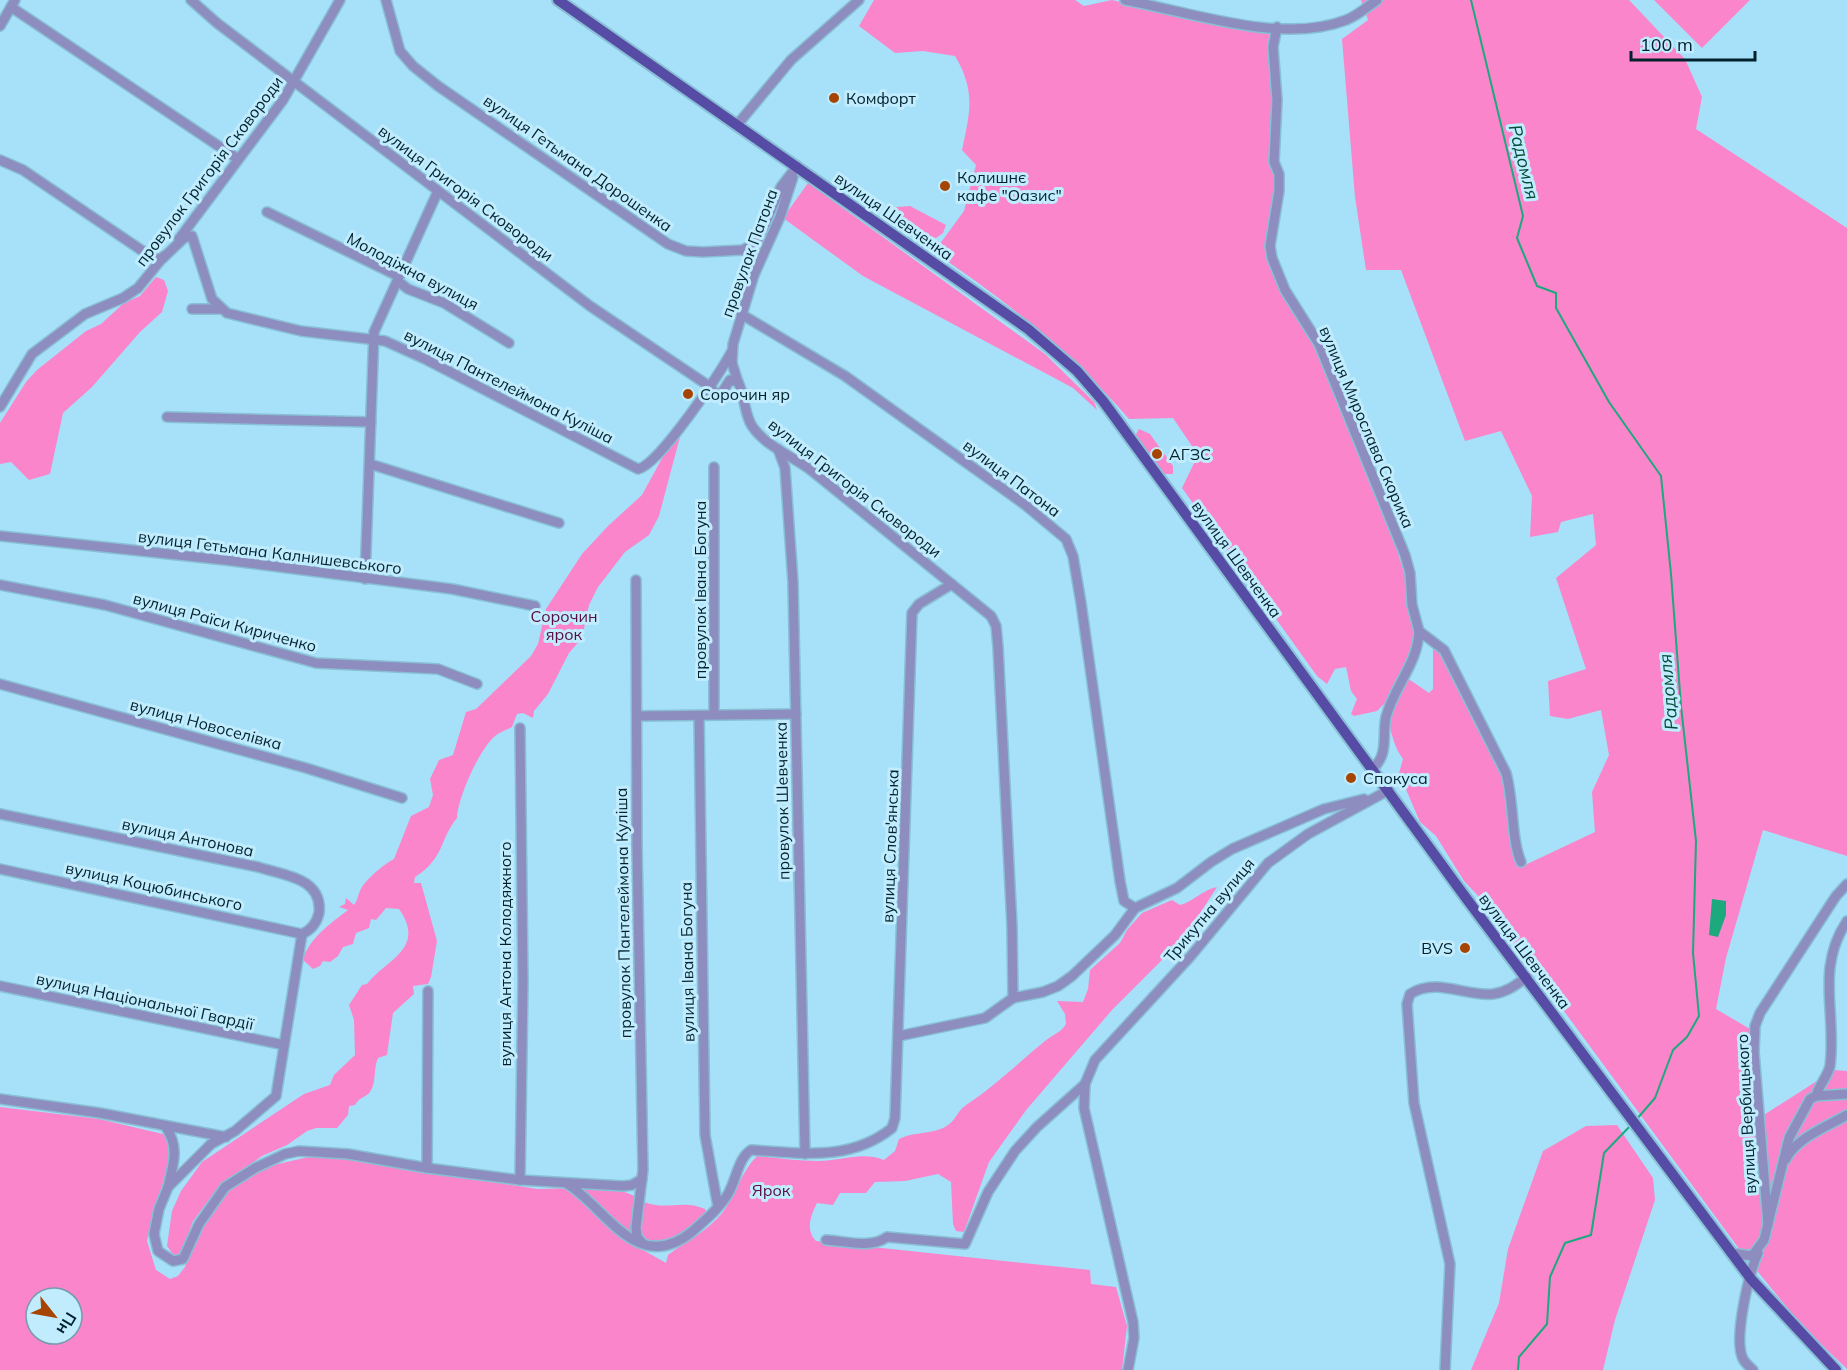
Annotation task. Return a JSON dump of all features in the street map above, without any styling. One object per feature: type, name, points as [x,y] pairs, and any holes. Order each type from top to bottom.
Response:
[{"type":"main road","name":"вулиця Шевченка","points":[[558,0],[1028,329],[1077,371],[1103,401],[1731,1253],[1751,1279],[1836,1370]]},
{"type":"street","name":"вулиця Григорія Сковороди","points":[[191,0],[217,23],[604,317],[709,386],[719,398]]},
{"type":"street","name":"провулок Григорія Сковороди","points":[[0,406],[32,354],[85,314],[123,298],[138,288],[283,100],[340,0]]},
{"type":"street","name":"вулиця Гетьмана Дорошенка","points":[[386,0],[400,51],[413,66],[627,216],[676,247],[703,252],[732,252],[751,247],[757,242],[781,187],[797,166]]},
{"type":"street","points":[[737,125],[791,60],[859,0]]},
{"type":"street","points":[[1125,0],[1235,24],[1277,27],[1326,26],[1348,20],[1377,0]]},
{"type":"street","points":[[0,26],[13,4],[238,159]]},
{"type":"street","name":"вулиця Мирослава Скорика","points":[[1277,27],[1273,47],[1277,100],[1274,162],[1279,174],[1279,191],[1270,246],[1272,258],[1285,290],[1319,344],[1386,507],[1410,573],[1413,605],[1419,631],[1417,652],[1387,715],[1381,760],[1373,768]]},
{"type":"street","points":[[0,160],[23,170],[150,256],[162,259],[184,238],[192,236],[209,291],[221,309]]},
{"type":"street","name":"провулок Патона","points":[[738,382],[732,363],[732,351],[741,314],[754,275],[780,217],[797,166]]},
{"type":"street","points":[[365,579],[374,332],[399,282],[438,191]]},
{"type":"street","name":"Молодіжна вулиця","points":[[267,212],[396,275],[399,282],[416,293],[459,312],[509,343]]},
{"type":"street","name":"вулиця Пантелеймона Куліша","points":[[192,309],[221,309],[237,316],[301,330],[375,339],[414,353],[638,469],[651,463],[709,386]]},
{"type":"street","name":"вулиця Патона","points":[[741,314],[845,376],[1024,504],[1066,539],[1073,556],[1086,634],[1120,881],[1124,901],[1135,908]]},
{"type":"street","name":"провулок Патона","points":[[709,386],[732,351]]},
{"type":"street","points":[[684,421],[703,403],[719,398],[730,380],[738,382]]},
{"type":"street","name":"вулиця Григорія Сковороди","points":[[738,382],[751,424],[778,449],[812,471],[983,608],[996,626],[1012,926],[1013,998]]},
{"type":"street","points":[[166,417],[371,422]]},
{"type":"street","name":"провулок Шевченка","points":[[778,449],[785,468],[793,582],[805,1154]]},
{"type":"street","points":[[370,464],[559,523]]},
{"type":"street","name":"провулок Івана Богуна","points":[[714,467],[714,714]]},
{"type":"street","name":"вулиця Гетьмана Калнишевського","points":[[0,536],[225,560],[489,595],[534,606]]},
{"type":"street","name":"провулок Пантелеймона Куліша","points":[[636,580],[642,1179],[636,1227],[637,1237],[642,1243]]},
{"type":"street","name":"вулиця Слов'янська","points":[[805,1154],[831,1154],[854,1149],[892,1128],[896,1118],[912,613],[919,604],[952,584]]},
{"type":"street","name":"вулиця Раїси Кириченко","points":[[0,585],[105,605],[316,663],[438,669],[477,684]]},
{"type":"street","points":[[1419,631],[1444,650],[1506,773],[1512,794],[1517,852],[1521,862]]},
{"type":"street","name":"вулиця Новоселівка","points":[[0,684],[306,768],[402,798]]},
{"type":"street","points":[[637,716],[796,714]]},
{"type":"street","name":"вулиця Івана Богуна","points":[[699,716],[705,1135],[718,1207]]},
{"type":"street","name":"вулиця Антона Колодяжного","points":[[520,728],[523,982],[520,1180]]},
{"type":"street","points":[[899,1036],[985,1018],[1013,998],[1043,992],[1066,981],[1115,935],[1135,908],[1177,888],[1210,862],[1233,849],[1324,809],[1374,797],[1389,790]]},
{"type":"street","name":"Трикутна вулиця","points":[[826,1240],[867,1244],[878,1243],[887,1237],[965,1244],[984,1198],[1015,1151],[1037,1127],[1070,1101],[1085,1084],[1095,1060],[1190,957],[1274,858],[1308,834],[1389,790]]},
{"type":"street","name":"вулиця Антонова","points":[[0,814],[258,867],[300,878],[314,891],[319,907],[316,921],[302,934]]},
{"type":"street","name":"вулиця Коцюбинського","points":[[0,869],[302,934]]},
{"type":"street","name":"вулиця Вербицького","points":[[1768,1226],[1754,1052],[1755,1026],[1760,1013],[1836,896],[1847,884]]},
{"type":"street","points":[[1753,1370],[1743,1365],[1740,1346],[1746,1294],[1768,1226],[1782,1166],[1798,1119],[1810,1099],[1816,1095],[1830,1069],[1832,1019],[1830,956],[1837,937],[1847,921]]},
{"type":"street","points":[[168,1187],[211,1144],[226,1137],[258,1114],[276,1096],[302,934]]},
{"type":"street","points":[[1445,1370],[1450,1264],[1414,1103],[1407,1004],[1410,994],[1421,989],[1444,987],[1492,994],[1508,990],[1527,977]]},
{"type":"street","name":"вулиця Національної Гвардії","points":[[0,986],[284,1045]]},
{"type":"street","points":[[427,1168],[428,991]]},
{"type":"street","name":"Трикутна вулиця","points":[[1085,1084],[1084,1108],[1106,1196],[1134,1330],[1128,1370]]},
{"type":"street","points":[[1816,1095],[1847,1094]]},
{"type":"street","points":[[0,1099],[100,1113],[226,1137]]},
{"type":"street","points":[[1782,1166],[1791,1150],[1847,1116]]},
{"type":"street","points":[[166,1127],[174,1140],[176,1154],[168,1187],[159,1209],[154,1234],[161,1255],[166,1259],[178,1261],[188,1252],[199,1224],[225,1187],[255,1168],[285,1154],[299,1151],[321,1152],[520,1180],[623,1186],[632,1185],[642,1179]]},
{"type":"street","points":[[566,1183],[624,1235],[642,1243],[658,1246],[674,1243],[691,1232],[718,1207],[728,1194],[747,1152],[751,1150],[805,1154]]},
{"type":"street","points":[[1731,1253],[1748,1257],[1759,1248]]},
{"type":"green space","points":[[874,0],[1075,0],[1084,6],[1112,0],[1212,24],[1272,34],[1275,189],[1265,251],[1320,356],[1390,528],[1406,579],[1416,636],[1401,677],[1410,680],[1429,693],[1433,689],[1433,648],[1443,654],[1503,773],[1509,796],[1516,855],[1521,867],[1595,832],[1592,792],[1609,755],[1601,710],[1568,719],[1550,716],[1548,681],[1586,669],[1556,578],[1596,545],[1593,514],[1561,522],[1558,532],[1530,537],[1532,496],[1501,431],[1465,441],[1401,270],[1366,270],[1355,197],[1342,39],[1368,20],[1361,0],[1629,0],[1685,59],[1702,97],[1696,129],[1847,228],[1847,856],[1763,830],[1726,958],[1716,1009],[1750,1029],[1756,1120],[1834,1070],[1847,1071],[1847,1369],[1802,1326],[1737,1246],[1508,935],[1488,914],[1493,905],[1482,900],[1464,881],[1436,836],[1420,822],[1399,773],[1403,759],[1384,712],[1387,701],[1377,711],[1354,716],[1351,714],[1357,699],[1351,691],[1346,667],[1335,669],[1327,684],[1317,676],[1182,488],[1198,455],[1173,418],[1129,419],[1061,349],[1013,309],[934,252],[964,211],[976,165],[962,150],[969,113],[969,91],[955,56],[923,51],[895,53],[859,26]]},
{"type":"green space","points":[[1654,0],[1750,0],[1702,48]]},
{"type":"green space","points":[[808,183],[1045,354],[1094,402],[1097,410],[1073,388],[863,276],[783,218]]},
{"type":"green space","points":[[910,206],[946,225],[943,233],[936,238],[922,234],[902,226],[884,213],[885,208]]},
{"type":"green space","points":[[156,277],[164,280],[168,291],[162,312],[140,332],[92,387],[63,413],[50,474],[29,480],[11,462],[0,464],[0,423],[26,382],[37,370],[86,331],[101,324],[124,303],[140,296]]},
{"type":"green space","points":[[1139,429],[1150,434],[1173,466],[1173,474],[1164,474],[1135,436]]},
{"type":"green space","name":"Сорочин ярок","points":[[681,433],[659,516],[649,535],[625,552],[598,587],[589,605],[582,638],[569,653],[548,694],[534,711],[533,718],[523,713],[517,714],[512,727],[495,736],[482,752],[465,787],[457,818],[437,856],[425,870],[415,877],[414,883],[421,883],[437,941],[431,977],[428,984],[413,986],[414,994],[393,1013],[387,1055],[378,1058],[374,1084],[370,1092],[358,1100],[355,1105],[349,1106],[348,1115],[337,1128],[316,1128],[307,1131],[287,1145],[262,1156],[219,1187],[193,1221],[181,1255],[174,1256],[167,1246],[172,1211],[181,1191],[202,1162],[304,1094],[330,1085],[334,1075],[355,1055],[354,1020],[349,1005],[362,985],[367,984],[406,944],[408,934],[406,923],[399,909],[386,908],[376,920],[371,919],[369,928],[356,933],[353,944],[343,947],[338,956],[330,962],[323,961],[320,966],[313,969],[303,960],[306,952],[321,932],[348,910],[339,907],[345,904],[346,898],[354,905],[364,884],[394,859],[411,816],[429,807],[433,795],[430,779],[439,760],[453,755],[466,712],[476,709],[531,656],[538,644],[546,609],[582,554],[642,495],[666,451]]},
{"type":"green space","name":"Ярок","points":[[1217,887],[1184,938],[1112,1010],[1027,1109],[989,1162],[964,1232],[956,1231],[953,1224],[951,1182],[938,1174],[905,1181],[875,1182],[866,1193],[840,1193],[833,1205],[817,1203],[810,1222],[811,1232],[816,1241],[1090,1270],[1091,1284],[1116,1287],[1127,1326],[1122,1370],[0,1370],[0,1107],[99,1119],[167,1135],[171,1159],[153,1213],[147,1241],[156,1270],[170,1279],[178,1276],[185,1267],[200,1227],[229,1190],[265,1167],[317,1155],[538,1189],[612,1187],[637,1197],[636,1246],[666,1263],[668,1255],[704,1230],[723,1212],[751,1162],[757,1156],[826,1161],[868,1156],[884,1160],[895,1151],[899,1139],[948,1125],[963,1107],[1064,1027],[1065,1014],[1057,1001],[1083,1002],[1088,989],[1090,970],[1120,943],[1127,930],[1142,913],[1172,900],[1180,905]]},
{"type":"green space","points":[[1617,1125],[1653,1178],[1655,1200],[1615,1320],[1603,1370],[1471,1370],[1499,1303],[1508,1249],[1543,1151],[1586,1126]]},
{"type":"green space","points":[[644,1202],[697,1206],[705,1209],[707,1215],[694,1227],[680,1235],[647,1243],[639,1232]]},
{"type":"shaded area","points":[[1712,899],[1726,901],[1726,915],[1718,937],[1709,935]]},
{"type":"waterway","name":"Радомля","points":[[1471,0],[1523,216],[1517,238],[1537,286],[1556,293],[1556,308],[1609,402],[1661,476],[1681,706],[1696,841],[1693,953],[1699,1016],[1687,1037],[1673,1050],[1655,1098],[1636,1120]]},
{"type":"waterway","name":"Радомля","points":[[1518,1370],[1519,1357],[1547,1324],[1550,1277],[1565,1243],[1591,1235],[1604,1153],[1632,1124]]},
{"type":"place","name":"Комфорт","points":[[834,98]]},
{"type":"place","name":"Колишнє кафе \"Оазис\"","points":[[945,186]]},
{"type":"place","name":"Сорочин яр","points":[[688,394]]},
{"type":"place","name":"АГЗС","points":[[1157,454]]},
{"type":"place","name":"Спокуса","points":[[1351,778]]},
{"type":"place","name":"BVS","points":[[1465,948]]}]
